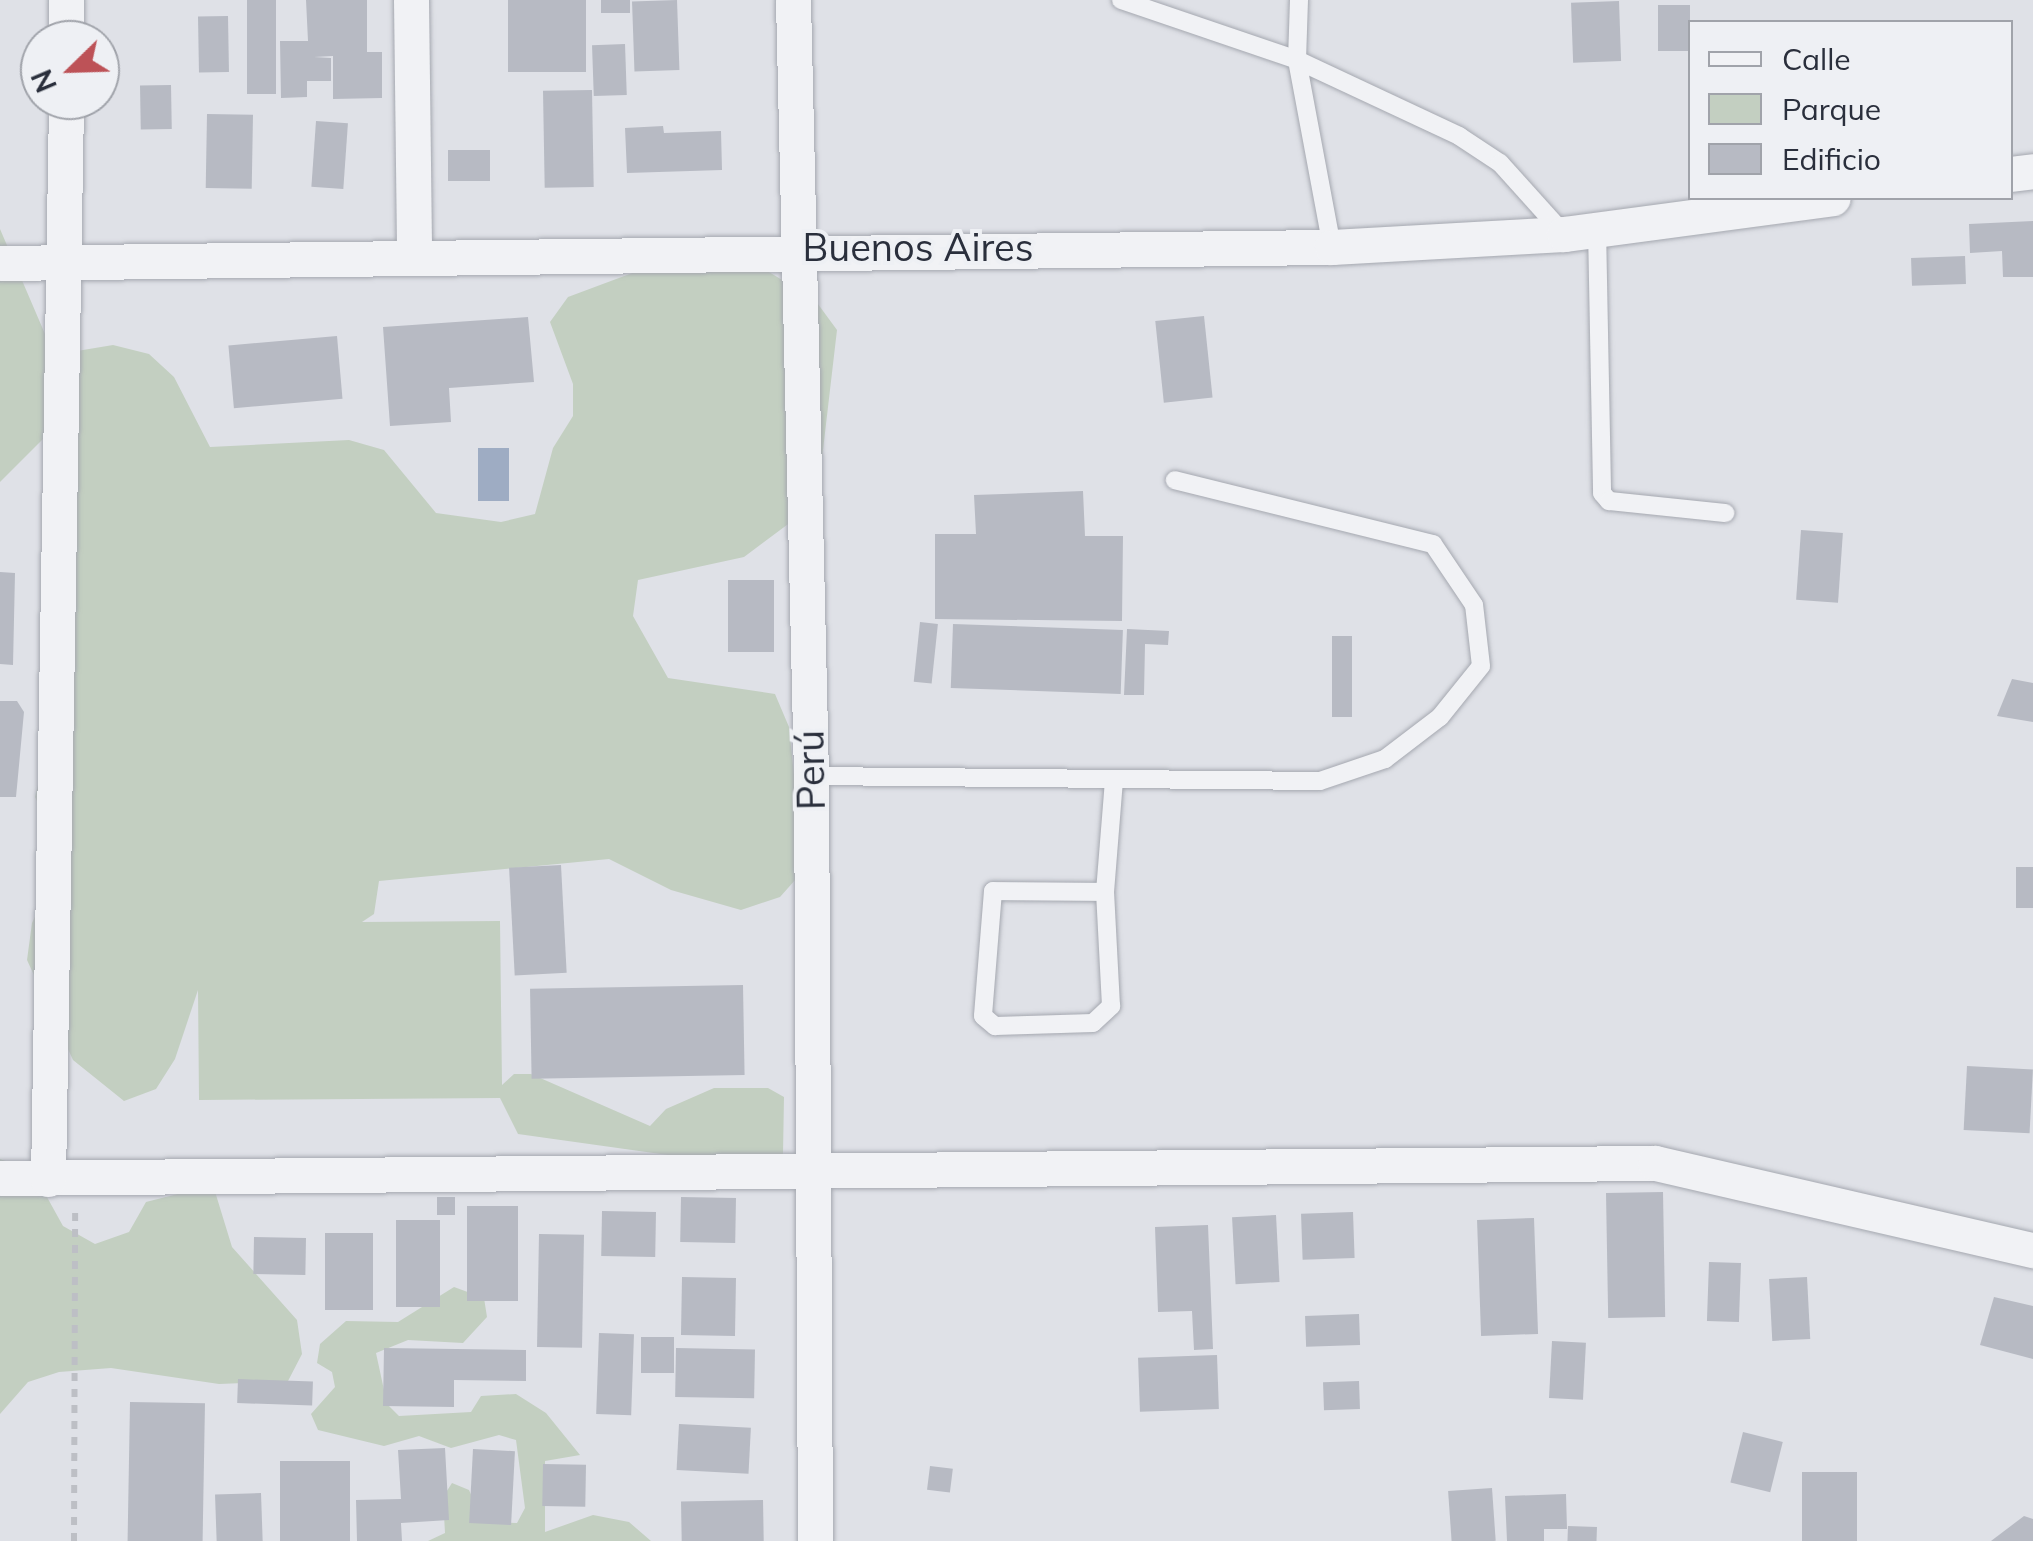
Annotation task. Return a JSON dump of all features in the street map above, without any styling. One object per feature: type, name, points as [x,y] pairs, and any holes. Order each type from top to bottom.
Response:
[{"type":"street","points":[[411,0],[414,252]]},
{"type":"street","name":"Perú","points":[[794,0],[812,776],[810,1173],[815,1541]]},
{"type":"street","points":[[62,1180],[66,120]]},
{"type":"street","name":"Buenos Aires","points":[[0,263],[66,258],[414,252],[1332,247],[1580,231],[1818,200]]},
{"type":"street","points":[[0,1178],[1655,1164],[2033,1250]]},
{"type":"lane","points":[[1121,0],[1297,60],[1459,136],[1500,163],[1580,231],[1602,493],[1610,501],[1725,512]]},
{"type":"lane","points":[[1299,0],[1297,60],[1332,247]]},
{"type":"lane","points":[[812,776],[1320,781],[1384,758],[1440,716],[1481,666],[1474,605],[1434,544],[1174,480]]},
{"type":"lane","points":[[1105,892],[993,891],[982,1016],[996,1026],[1094,1023],[1111,1006],[1105,892],[1114,778]]},
{"type":"path","points":[[62,1180],[74,1541]]},
{"type":"green space","points":[[0,229],[45,334],[77,351],[113,345],[149,354],[174,377],[210,447],[349,440],[384,450],[436,513],[501,522],[535,514],[553,448],[573,416],[573,384],[550,322],[568,297],[718,241],[815,300],[837,330],[819,484],[803,513],[744,557],[638,580],[633,616],[668,678],[775,694],[789,727],[804,870],[780,897],[741,910],[671,890],[609,859],[379,881],[374,914],[362,922],[500,921],[502,1085],[514,1074],[531,1074],[650,1126],[666,1109],[714,1088],[768,1088],[784,1097],[783,1154],[682,1157],[518,1134],[500,1098],[199,1100],[198,990],[175,1059],[156,1089],[124,1101],[73,1060],[27,960],[32,923],[63,856],[35,797],[61,693],[54,428],[0,482]]},
{"type":"green space","points":[[0,1159],[32,1170],[63,1226],[95,1244],[129,1232],[146,1202],[213,1185],[232,1247],[297,1320],[302,1354],[288,1381],[219,1384],[111,1368],[59,1372],[28,1382],[0,1414]]},
{"type":"green space","points":[[454,1287],[484,1298],[487,1317],[463,1343],[408,1340],[376,1353],[387,1404],[399,1416],[471,1412],[481,1396],[516,1394],[546,1413],[580,1455],[545,1461],[545,1532],[593,1515],[629,1522],[651,1541],[428,1541],[445,1533],[443,1497],[452,1483],[469,1490],[483,1522],[517,1523],[525,1508],[516,1440],[499,1435],[451,1448],[419,1436],[384,1446],[318,1430],[311,1414],[335,1387],[332,1372],[317,1363],[320,1344],[346,1321],[398,1322]]},
{"type":"water","points":[[478,448],[509,448],[509,501],[478,501]]},
{"type":"building","points":[[247,0],[276,0],[276,94],[247,94]]},
{"type":"building","points":[[306,0],[367,0],[367,52],[382,52],[382,98],[333,99],[333,56],[314,57],[331,58],[331,81],[307,81],[307,97],[281,98],[280,41],[308,41]]},
{"type":"building","points":[[508,0],[586,0],[586,72],[508,72]]},
{"type":"building","points":[[601,0],[630,0],[630,13],[601,13]]},
{"type":"building","points":[[677,0],[679,70],[634,72],[632,2]]},
{"type":"building","points":[[1619,1],[1621,61],[1573,63],[1571,3]]},
{"type":"building","points":[[1658,5],[1690,5],[1688,51],[1658,51]]},
{"type":"building","points":[[228,16],[229,72],[199,73],[198,17]]},
{"type":"building","points":[[625,44],[627,95],[594,96],[592,45]]},
{"type":"building","points":[[171,85],[172,129],[141,130],[140,86]]},
{"type":"building","points":[[592,90],[594,187],[545,188],[543,91]]},
{"type":"building","points":[[207,114],[253,115],[252,189],[206,188]]},
{"type":"building","points":[[316,121],[348,123],[343,189],[311,187]]},
{"type":"building","points":[[663,126],[664,133],[721,131],[722,170],[627,173],[625,128]]},
{"type":"building","points":[[448,150],[490,150],[490,181],[448,181]]},
{"type":"building","points":[[2033,221],[2033,277],[2003,277],[2002,251],[1970,253],[1969,224]]},
{"type":"building","points":[[1965,256],[1966,284],[1912,286],[1911,258]]},
{"type":"building","points":[[1204,316],[1213,398],[1164,403],[1155,321]]},
{"type":"building","points":[[528,317],[534,382],[449,388],[451,422],[390,426],[383,327]]},
{"type":"building","points":[[337,336],[342,399],[234,408],[228,345]]},
{"type":"building","points":[[1083,491],[1085,536],[1123,536],[1122,621],[935,619],[935,534],[976,534],[974,495]]},
{"type":"building","points":[[1801,530],[1843,533],[1838,603],[1796,600]]},
{"type":"building","points":[[0,572],[15,573],[13,665],[0,664]]},
{"type":"building","points":[[728,580],[774,580],[774,652],[728,652]]},
{"type":"building","points":[[920,622],[938,624],[932,684],[914,682]]},
{"type":"building","points":[[953,624],[1123,630],[1121,694],[951,688]]},
{"type":"building","points":[[1127,629],[1169,631],[1168,645],[1145,644],[1144,695],[1124,695]]},
{"type":"building","points":[[1332,636],[1352,636],[1352,717],[1332,717]]},
{"type":"building","points":[[2012,679],[2033,683],[2033,722],[1997,716]]},
{"type":"building","points":[[0,701],[17,701],[24,712],[16,797],[0,797]]},
{"type":"building","points":[[561,865],[567,973],[515,976],[509,868]]},
{"type":"building","points":[[2016,867],[2033,867],[2033,908],[2016,908]]},
{"type":"building","points":[[743,985],[745,1075],[532,1079],[530,989]]},
{"type":"building","points":[[1967,1066],[2033,1069],[2030,1133],[1964,1130]]},
{"type":"building","points":[[1663,1192],[1665,1317],[1608,1318],[1606,1193]]},
{"type":"building","points":[[437,1197],[455,1197],[455,1215],[437,1215]]},
{"type":"building","points":[[681,1197],[736,1198],[735,1243],[680,1242]]},
{"type":"building","points":[[467,1206],[518,1206],[518,1301],[467,1301]]},
{"type":"building","points":[[602,1211],[656,1212],[655,1257],[601,1256]]},
{"type":"building","points":[[1353,1212],[1355,1258],[1303,1260],[1301,1214]]},
{"type":"building","points":[[1276,1215],[1280,1282],[1236,1284],[1232,1217]]},
{"type":"building","points":[[1534,1218],[1538,1334],[1481,1336],[1477,1220]]},
{"type":"building","points":[[396,1220],[440,1220],[440,1307],[396,1307]]},
{"type":"building","points":[[1208,1225],[1213,1349],[1194,1350],[1192,1311],[1158,1312],[1155,1227]]},
{"type":"building","points":[[325,1233],[373,1233],[373,1310],[325,1310]]},
{"type":"building","points":[[539,1234],[584,1235],[582,1348],[537,1347]]},
{"type":"building","points":[[254,1237],[306,1238],[305,1275],[253,1274]]},
{"type":"building","points":[[1709,1262],[1741,1263],[1739,1322],[1707,1321]]},
{"type":"building","points":[[682,1277],[736,1278],[735,1336],[681,1335]]},
{"type":"building","points":[[1807,1277],[1810,1339],[1772,1341],[1769,1279]]},
{"type":"building","points":[[1994,1297],[2033,1306],[2033,1359],[1980,1345]]},
{"type":"building","points":[[1359,1314],[1360,1345],[1306,1347],[1305,1316]]},
{"type":"building","points":[[599,1333],[634,1334],[631,1415],[596,1414]]},
{"type":"building","points":[[641,1337],[674,1337],[674,1373],[641,1373]]},
{"type":"building","points":[[1552,1341],[1586,1343],[1583,1400],[1549,1398]]},
{"type":"building","points":[[384,1348],[526,1350],[526,1381],[454,1380],[454,1407],[383,1406]]},
{"type":"building","points":[[676,1348],[755,1349],[754,1398],[675,1397]]},
{"type":"building","points":[[1217,1355],[1219,1409],[1140,1412],[1138,1358]]},
{"type":"building","points":[[238,1379],[313,1382],[312,1406],[237,1403]]},
{"type":"building","points":[[1359,1381],[1360,1409],[1324,1410],[1323,1382]]},
{"type":"building","points":[[130,1402],[205,1403],[203,1541],[128,1541]]},
{"type":"building","points":[[679,1424],[751,1428],[748,1474],[677,1470]]},
{"type":"building","points":[[1743,1432],[1783,1442],[1770,1492],[1730,1482]]},
{"type":"building","points":[[445,1448],[449,1520],[401,1523],[402,1541],[357,1541],[356,1500],[401,1499],[398,1450]]},
{"type":"building","points":[[473,1449],[515,1451],[511,1525],[469,1523]]},
{"type":"building","points":[[280,1461],[350,1461],[350,1541],[280,1541]]},
{"type":"building","points":[[543,1464],[586,1465],[585,1507],[542,1506]]},
{"type":"building","points":[[930,1466],[953,1469],[950,1493],[927,1490]]},
{"type":"building","points":[[1802,1472],[1857,1472],[1857,1541],[1802,1541]]},
{"type":"building","points":[[1492,1488],[1496,1541],[1452,1541],[1448,1491]]},
{"type":"building","points":[[261,1493],[263,1541],[217,1541],[215,1495]]},
{"type":"building","points":[[1566,1494],[1567,1529],[1544,1529],[1544,1541],[1507,1541],[1505,1496]]},
{"type":"building","points":[[763,1500],[764,1541],[682,1541],[681,1501]]},
{"type":"building","points":[[2024,1516],[2033,1519],[2033,1541],[1991,1541]]},
{"type":"building","points":[[1568,1526],[1597,1527],[1596,1541],[1567,1541]]}]
